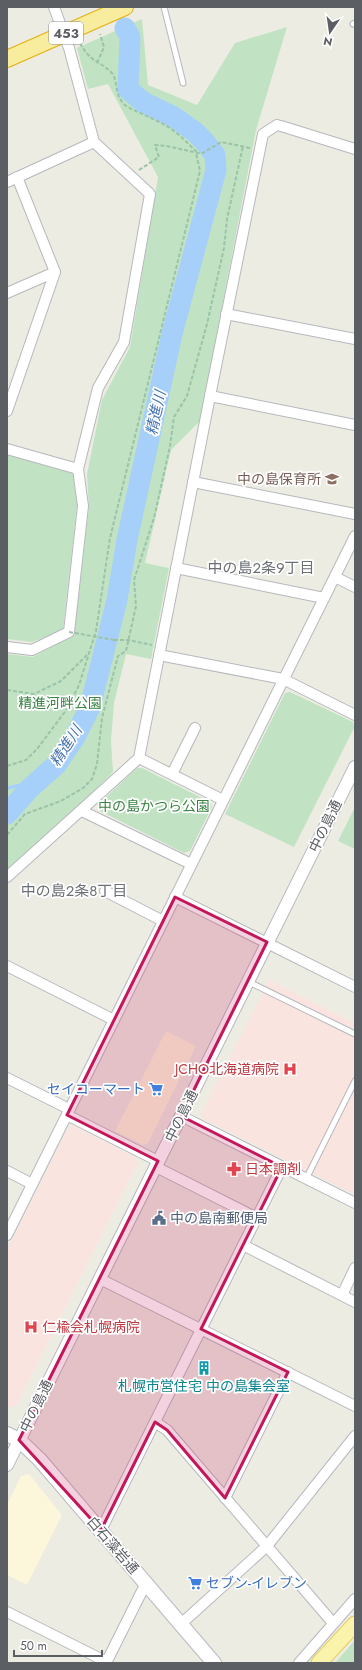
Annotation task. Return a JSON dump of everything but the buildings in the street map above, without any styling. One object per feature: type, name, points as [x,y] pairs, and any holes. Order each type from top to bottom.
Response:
[{"type":"highway","name":"453","points":[[7,59],[125,7]]},
{"type":"main road","name":"白石藻岩通","points":[[13,1437],[40,1460],[214,1663]]},
{"type":"main road","points":[[319,1663],[355,1624]]},
{"type":"street","points":[[7,647],[32,650],[69,632],[83,506],[78,469],[98,388],[124,342],[150,194],[94,142],[69,48],[54,7]]},
{"type":"street","points":[[7,878],[139,758],[157,650],[176,568],[263,134],[276,126],[355,149]]},
{"type":"street","points":[[7,182],[94,142]]},
{"type":"street","points":[[7,411],[55,272],[17,177]]},
{"type":"street","points":[[7,293],[55,272]]},
{"type":"street","points":[[226,314],[355,339]]},
{"type":"street","points":[[210,396],[355,425]]},
{"type":"street","points":[[7,449],[78,469]]},
{"type":"street","points":[[193,482],[355,514]]},
{"type":"street","points":[[7,1235],[355,536]]},
{"type":"street","points":[[176,568],[324,598]]},
{"type":"street","points":[[334,577],[355,587]]},
{"type":"street","points":[[157,650],[283,679],[355,715]]},
{"type":"street","points":[[172,774],[195,728]]},
{"type":"street","points":[[139,758],[223,800]]},
{"type":"street","name":"中の島通","points":[[7,1466],[13,1437],[100,1279],[355,767]]},
{"type":"street","points":[[82,811],[191,864]]},
{"type":"street","points":[[105,891],[163,921]]},
{"type":"street","points":[[175,897],[355,987]]},
{"type":"street","points":[[7,966],[114,1020]]},
{"type":"street","points":[[7,1078],[157,1164],[257,1218]]},
{"type":"street","points":[[181,1116],[355,1203]]},
{"type":"street","points":[[101,1530],[282,1167]]},
{"type":"street","points":[[7,1171],[32,1184]]},
{"type":"street","points":[[242,1245],[355,1302]]},
{"type":"street","points":[[342,1295],[355,1268]]},
{"type":"street","points":[[100,1279],[355,1406]]},
{"type":"street","points":[[226,1498],[288,1372]]},
{"type":"street","points":[[155,1422],[167,1430],[333,1623]]},
{"type":"street","points":[[181,1624],[267,1546],[355,1436]]},
{"type":"street","points":[[7,1612],[106,1662],[146,1583]]},
{"type":"street","points":[[299,1663],[355,1599]]},
{"type":"lane","points":[[164,7],[183,83]]},
{"type":"lane","points":[[248,982],[355,1034]]},
{"type":"lane","points":[[306,1179],[355,1081]]},
{"type":"path","points":[[97,63],[104,47],[100,34]]},
{"type":"path","points":[[7,766],[26,760],[33,753],[67,709],[79,685],[87,655],[96,631],[110,538],[200,171],[197,153],[180,136],[165,125],[125,105],[117,94],[115,80],[112,73],[86,54],[80,43]]},
{"type":"path","points":[[130,176],[159,157],[155,146],[167,146],[203,153],[221,142],[259,150]]},
{"type":"path","points":[[7,835],[26,814],[61,801],[83,788],[92,779],[97,764],[105,704],[118,656],[126,651],[136,606],[134,580],[154,518],[174,417],[187,396],[206,332],[224,248],[226,219],[243,146]]},
{"type":"path","points":[[69,632],[114,640],[128,640],[157,650]]},
{"type":"path","points":[[7,690],[34,694],[61,681],[87,655]]},
{"type":"highlighted area","points":[[175,897],[267,942],[181,1116],[282,1167],[201,1329],[288,1372],[225,1498],[167,1430],[155,1422],[101,1530],[19,1440],[158,1161],[67,1115]]},
{"type":"shaded area","name":"JCHO北海道病院","points":[[269,980],[355,1023],[355,1195],[203,1119],[201,1114]]},
{"type":"shaded area","name":"セイコーマート","points":[[166,1031],[196,1046],[148,1143],[143,1145],[115,1131]]},
{"type":"shaded area","name":"仁楡会札幌病院","points":[[73,1126],[136,1158],[138,1163],[17,1405],[7,1408],[7,1250],[68,1128]]},
{"type":"shaded area","points":[[29,1474],[62,1515],[27,1585],[7,1575],[7,1505],[21,1476]]},
{"type":"green space","name":"精進河畔公園","points":[[142,19],[148,85],[197,105],[235,43],[287,27],[256,130],[200,421],[171,450],[145,563],[169,568],[151,659],[126,654],[114,703],[111,741],[113,772],[54,832],[7,874],[7,654],[33,657],[74,636],[89,507],[87,474],[102,400],[130,347],[158,177],[108,84],[88,89],[77,48]]},
{"type":"green space","points":[[7,454],[72,473],[75,477],[77,505],[63,630],[32,642],[7,639]]},
{"type":"green space","points":[[290,692],[353,722],[354,728],[294,847],[225,814],[285,693]]},
{"type":"green space","name":"中の島かつら公園","points":[[137,768],[142,768],[210,802],[212,807],[190,851],[184,853],[100,811],[100,803]]},
{"type":"green space","points":[[355,807],[355,849],[338,841]]},
{"type":"green space","points":[[355,1640],[355,1663],[335,1663]]},
{"type":"waterway","name":"精進川","points":[[7,814],[29,789],[56,765],[75,737],[90,707],[117,600],[127,540],[172,334],[216,170],[215,155],[195,132],[174,117],[143,102],[128,89],[130,37],[125,28]]},
{"type":"waterway","points":[[7,788],[37,782]]},
{"type":"place","name":"中の島保育所","points":[[332,479]]},
{"type":"place","name":"JCHO北海道病院","points":[[290,1069]]},
{"type":"place","name":"セイコーマート","points":[[156,1089]]},
{"type":"place","name":"日本調剤","points":[[234,1169]]},
{"type":"place","name":"中の島南郵便局","points":[[159,1218]]},
{"type":"place","name":"仁楡会札幌病院","points":[[31,1327]]},
{"type":"place","name":"札幌市営住宅 中の島集会室","points":[[204,1368]]},
{"type":"place","name":"セブン-イレブン","points":[[195,1583]]},
{"type":"district","name":"中の島2条9丁目","points":[[261,568]]},
{"type":"district","name":"中の島2条8丁目","points":[[74,891]]}]
